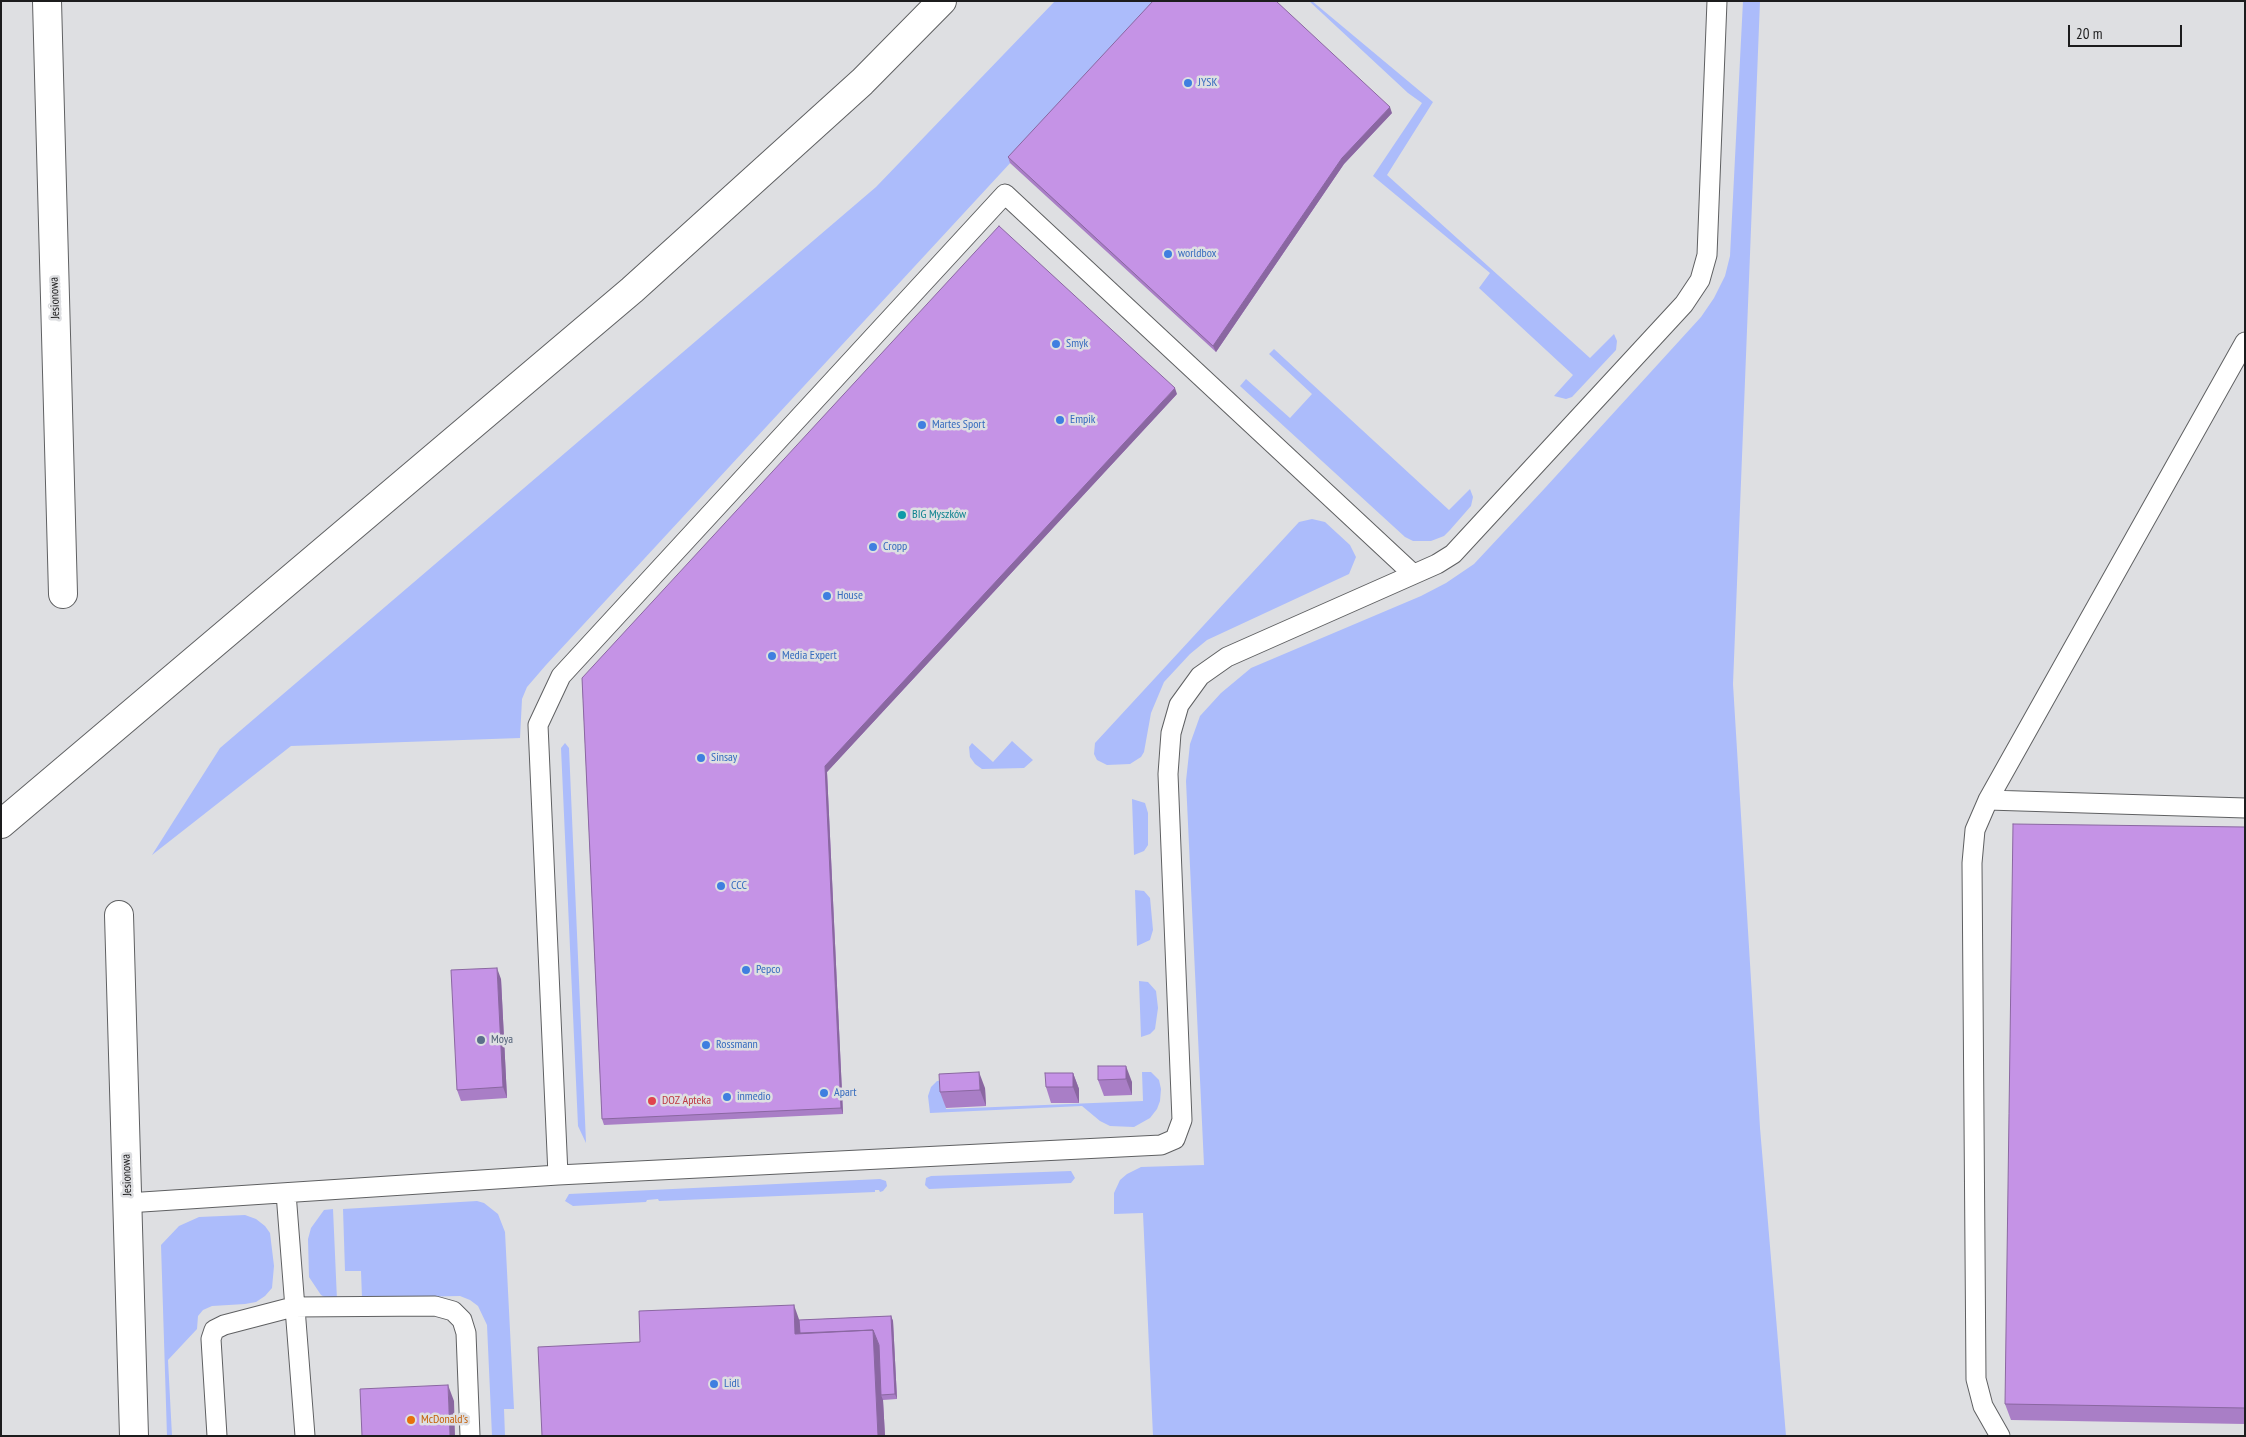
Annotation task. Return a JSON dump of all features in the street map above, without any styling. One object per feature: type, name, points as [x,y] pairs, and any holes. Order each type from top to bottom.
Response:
[{"type":"main road","name":"Jesionowa","points":[[47,1],[62,594]]},
{"type":"main road","points":[[1,824],[632,290],[862,82],[942,1]]},
{"type":"main road","name":"Jesionowa","points":[[119,915],[134,1436]]},
{"type":"lane","points":[[127,1203],[558,1175],[1161,1145],[1175,1139],[1182,1120],[1168,774],[1171,733],[1179,705],[1200,676],[1227,656],[1437,564],[1452,554],[1684,304],[1700,280],[1707,256],[1717,1]]},
{"type":"lane","points":[[558,1175],[538,725],[561,676],[1005,194],[1413,574]]},
{"type":"lane","points":[[2000,1436],[1983,1406],[1976,1379],[1972,863],[1975,830],[1988,800],[2245,342]]},
{"type":"lane","points":[[1988,800],[2245,808]]},
{"type":"lane","points":[[286,1193],[293,1307],[305,1436]]},
{"type":"lane","points":[[217,1436],[211,1339],[214,1330],[224,1325],[293,1307],[434,1306],[452,1311],[462,1320],[466,1333],[470,1436]]},
{"type":"shaded area","points":[[1055,1],[1160,1],[546,665],[527,687],[522,699],[520,738],[291,746],[152,855],[220,748],[876,187]]},
{"type":"shaded area","points":[[1309,1],[1312,1],[1433,102],[1387,175],[1590,358],[1614,334],[1617,341],[1616,350],[1572,397],[1566,399],[1554,396],[1573,375],[1479,288],[1490,273],[1373,176],[1422,103],[1408,93]]},
{"type":"shaded area","points":[[1743,1],[1760,1],[1733,684],[1760,1128],[1786,1436],[1153,1436],[1143,1213],[1114,1214],[1114,1193],[1120,1180],[1141,1167],[1204,1165],[1186,781],[1190,744],[1200,716],[1221,693],[1251,668],[1421,596],[1446,583],[1474,564],[1701,317],[1714,298],[1725,276],[1730,256]]},
{"type":"shaded area","points":[[1274,349],[1449,510],[1470,489],[1473,497],[1471,506],[1444,536],[1431,541],[1413,541],[1405,537],[1240,386],[1246,379],[1290,418],[1312,394],[1269,354]]},
{"type":"shaded area","points":[[1312,519],[1325,522],[1350,545],[1356,557],[1349,574],[1207,640],[1190,654],[1164,682],[1151,713],[1144,752],[1141,757],[1130,764],[1107,765],[1097,760],[1094,754],[1095,743],[1299,522]]},
{"type":"shaded area","points":[[1012,741],[1033,760],[1024,768],[982,769],[970,757],[969,747],[972,743],[993,762]]},
{"type":"shaded area","points":[[565,743],[569,748],[586,1143],[578,1126],[561,748]]},
{"type":"shaded area","points":[[1132,799],[1145,803],[1148,813],[1148,845],[1144,851],[1134,855]]},
{"type":"shaded area","points":[[1135,890],[1144,891],[1150,898],[1153,930],[1150,940],[1137,946]]},
{"type":"shaded area","points":[[1139,981],[1148,982],[1156,991],[1158,1008],[1155,1029],[1150,1034],[1141,1037]]},
{"type":"shaded area","points":[[1142,1072],[1151,1072],[1159,1080],[1161,1089],[1160,1101],[1150,1118],[1134,1127],[1110,1126],[1100,1121],[1082,1106],[930,1113],[928,1096],[931,1087],[937,1081],[944,1080],[946,1109],[1143,1101]]},
{"type":"shaded area","points":[[1071,1171],[1075,1178],[1071,1183],[929,1189],[925,1185],[926,1178],[931,1176]]},
{"type":"shaded area","points":[[880,1179],[886,1181],[887,1186],[880,1192],[875,1190],[875,1192],[659,1201],[658,1199],[647,1200],[646,1202],[573,1206],[565,1201],[569,1194]]},
{"type":"shaded area","points":[[477,1201],[484,1203],[498,1214],[505,1232],[514,1409],[504,1409],[505,1436],[492,1436],[487,1325],[478,1306],[460,1296],[362,1298],[361,1271],[345,1271],[343,1209]]},
{"type":"shaded area","points":[[333,1209],[337,1300],[328,1299],[321,1295],[309,1277],[308,1239],[311,1228],[324,1210]]},
{"type":"shaded area","points":[[245,1215],[256,1219],[270,1233],[274,1266],[272,1288],[256,1302],[212,1306],[203,1310],[198,1316],[197,1329],[168,1360],[172,1436],[167,1436],[161,1245],[179,1226],[199,1217]]},
{"type":"building","points":[[1153,1],[1276,1],[1390,107],[1342,158],[1213,346],[1008,157]]},
{"type":"building","points":[[999,226],[1175,388],[825,766],[841,1108],[602,1119],[582,678]]},
{"type":"building","points":[[2013,824],[2245,827],[2245,1408],[2005,1404]]},
{"type":"building","name":"Moya","points":[[497,968],[503,1087],[457,1090],[451,970]]},
{"type":"building","points":[[1098,1066],[1126,1066],[1126,1079],[1098,1080]]},
{"type":"building","points":[[979,1072],[980,1090],[940,1092],[939,1074]]},
{"type":"building","points":[[1045,1073],[1073,1073],[1073,1087],[1046,1087]]},
{"type":"building","name":"Lidl","points":[[794,1305],[795,1334],[873,1330],[878,1436],[542,1436],[538,1347],[640,1342],[639,1311]]},
{"type":"building","points":[[891,1316],[895,1394],[881,1395],[879,1345],[873,1330],[800,1333],[799,1320]]},
{"type":"building","name":"McDonald's","points":[[448,1385],[450,1436],[362,1436],[360,1389]]},
{"type":"place","name":"JYSK","points":[[1188,83]]},
{"type":"place","name":"worldbox","points":[[1168,254]]},
{"type":"place","name":"Smyk","points":[[1056,344]]},
{"type":"place","name":"Empik","points":[[1060,420]]},
{"type":"place","name":"Martes Sport","points":[[922,425]]},
{"type":"place","name":"BIG Myszków","points":[[902,515]]},
{"type":"place","name":"Cropp","points":[[873,547]]},
{"type":"place","name":"House","points":[[827,596]]},
{"type":"place","name":"Media Expert","points":[[772,656]]},
{"type":"place","name":"Sinsay","points":[[701,758]]},
{"type":"place","name":"CCC","points":[[721,886]]},
{"type":"place","name":"Pepco","points":[[746,970]]},
{"type":"place","name":"Moya","points":[[481,1040]]},
{"type":"place","name":"Rossmann","points":[[706,1045]]},
{"type":"place","name":"Apart","points":[[824,1093]]},
{"type":"place","name":"inmedio","points":[[727,1097]]},
{"type":"place","name":"DOZ Apteka","points":[[652,1101]]},
{"type":"place","name":"Lidl","points":[[714,1384]]},
{"type":"place","name":"McDonald's","points":[[411,1420]]}]
